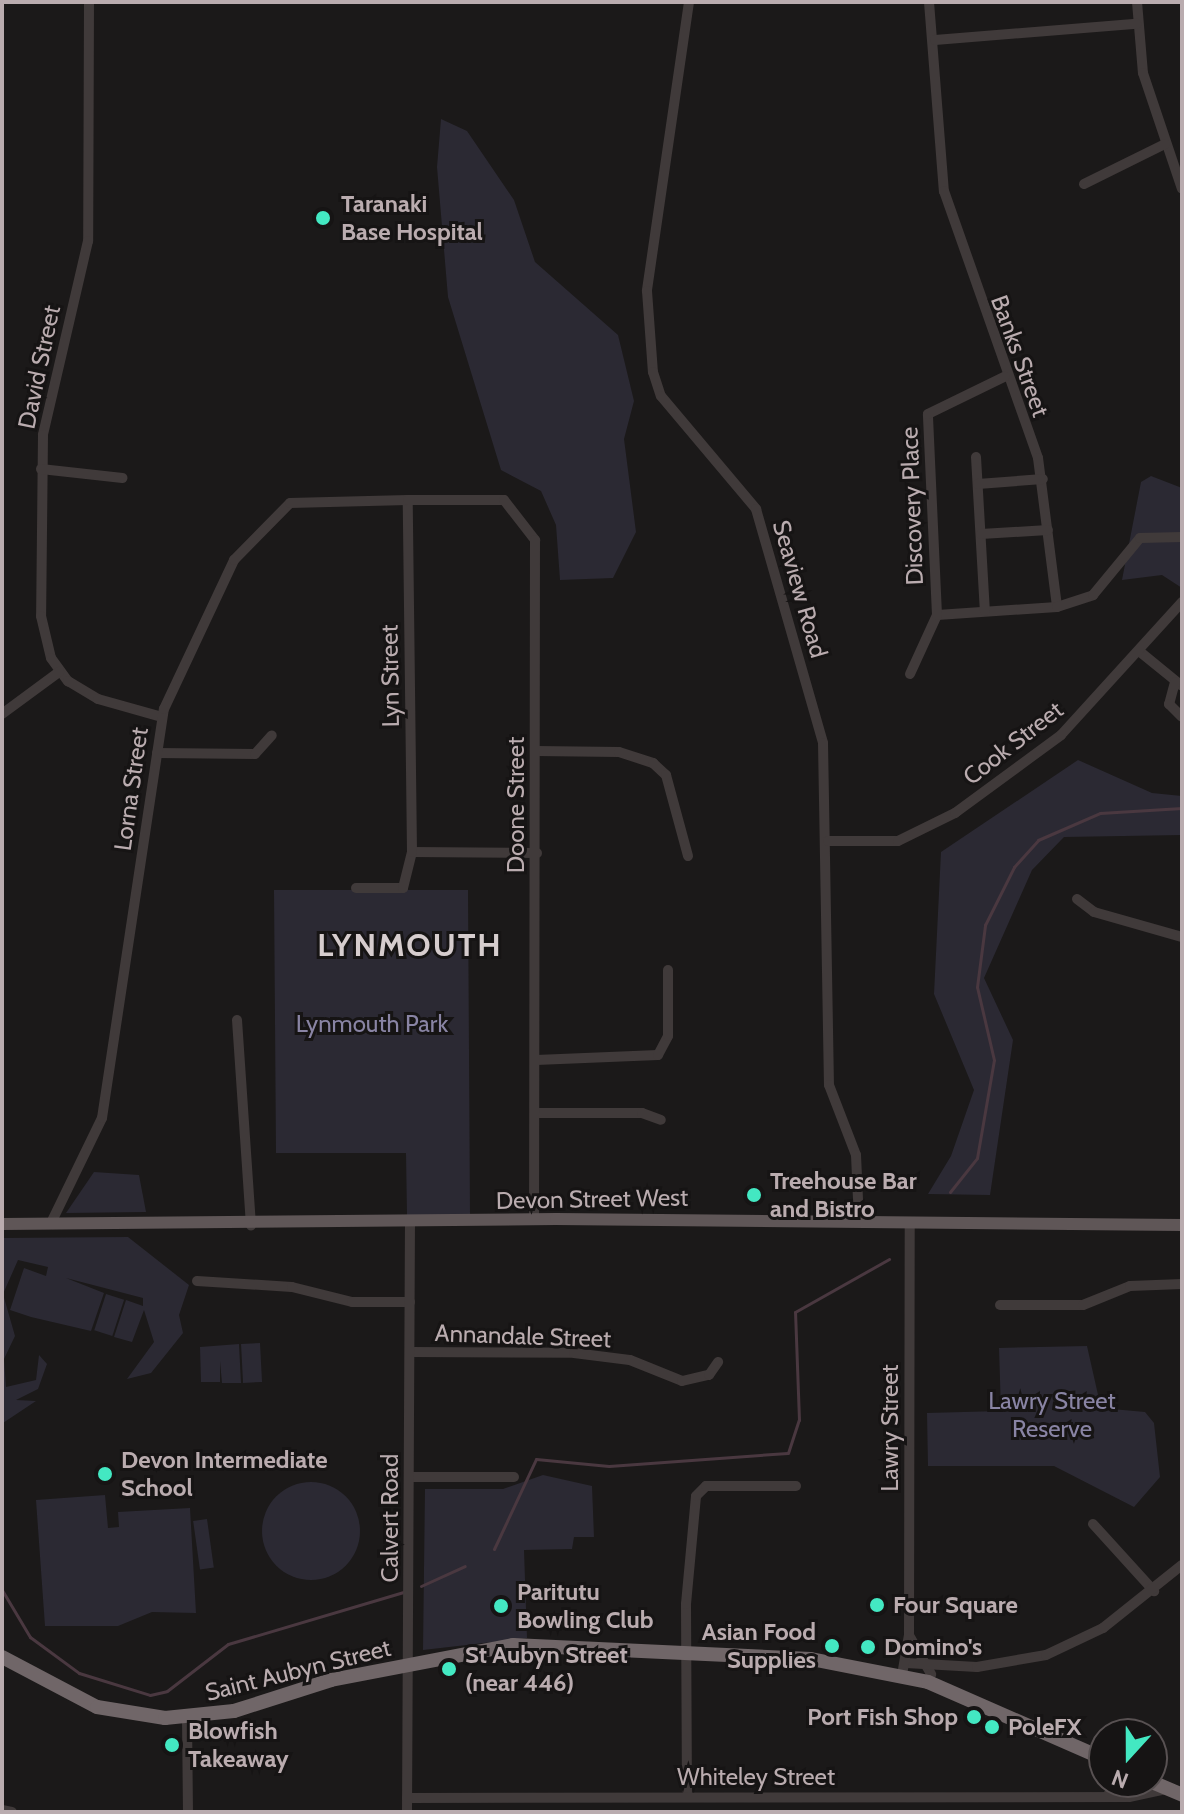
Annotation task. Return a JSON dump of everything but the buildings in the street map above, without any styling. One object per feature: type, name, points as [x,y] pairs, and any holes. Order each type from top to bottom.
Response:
[{"type":"highway","name":"Saint Aubyn Street","points":[[2,1657],[108,1711],[187,1718],[409,1665],[527,1645],[823,1660],[904,1669],[1088,1752]]},
{"type":"main road","name":"Devon Street West","points":[[2,1224],[251,1226],[534,1220],[859,1220],[1182,1225]]},
{"type":"street","name":"David Street","points":[[59,672],[41,616],[41,469],[46,409],[88,241],[89,2]]},
{"type":"street","name":"Seaview Road","points":[[689,2],[647,291],[654,381],[756,509],[823,743],[828,841],[829,1085],[856,1155],[859,1220]]},
{"type":"street","name":"Banks Street","points":[[929,2],[935,40],[944,191],[1004,377],[1043,479],[1057,607]]},
{"type":"street","points":[[1137,2],[1136,24],[1165,144],[1182,189]]},
{"type":"street","points":[[935,40],[1136,24]]},
{"type":"street","points":[[1084,184],[1165,144]]},
{"type":"street","name":"Discovery Place","points":[[910,674],[937,615],[928,414],[1004,377]]},
{"type":"street","points":[[976,457],[985,611]]},
{"type":"street","points":[[41,469],[123,478]]},
{"type":"street","points":[[978,484],[1043,479]]},
{"type":"street","name":"Lorna Street","points":[[51,1223],[102,1118],[162,717],[234,560],[276,510],[297,502],[408,500]]},
{"type":"street","name":"Doone Street","points":[[408,500],[504,500],[529,526],[536,548],[534,1220]]},
{"type":"street","name":"Lyn Street","points":[[356,888],[403,888],[412,852],[408,500]]},
{"type":"street","points":[[981,534],[1048,530]]},
{"type":"street","points":[[937,615],[1057,607],[1093,595],[1140,538],[1182,537]]},
{"type":"street","name":"Cook Street","points":[[828,841],[898,841],[930,830],[1061,735],[1182,602]]},
{"type":"street","points":[[1139,651],[1178,684],[1169,704],[1182,717]]},
{"type":"street","points":[[2,714],[59,672],[98,699],[162,717]]},
{"type":"street","points":[[157,753],[255,754],[272,735]]},
{"type":"street","points":[[536,751],[619,752],[653,763],[666,775],[688,856]]},
{"type":"street","points":[[412,852],[537,853]]},
{"type":"street","points":[[1077,899],[1094,912],[1182,937]]},
{"type":"street","points":[[536,1060],[658,1055],[668,1036],[668,970]]},
{"type":"street","points":[[237,1020],[251,1226]]},
{"type":"street","points":[[536,1113],[642,1113],[661,1120]]},
{"type":"street","name":"Lawry Street","points":[[904,1669],[909,1635],[910,1222]]},
{"type":"street","name":"Calvert Road","points":[[407,1812],[410,1224]]},
{"type":"street","points":[[197,1281],[292,1287],[352,1302],[410,1302]]},
{"type":"street","points":[[1000,1305],[1083,1305],[1130,1286],[1182,1284]]},
{"type":"street","name":"Annandale Street","points":[[410,1352],[574,1353],[630,1360],[682,1381],[709,1375],[718,1362]]},
{"type":"street","points":[[410,1477],[514,1477]]},
{"type":"street","points":[[687,1797],[689,1544],[698,1492],[796,1486]]},
{"type":"street","points":[[1093,1524],[1154,1591]]},
{"type":"street","points":[[904,1669],[922,1659],[952,1665],[1046,1655],[1092,1635],[1154,1591],[1182,1565]]},
{"type":"street","name":"Lawry Street","points":[[909,1635],[929,1678]]},
{"type":"street","points":[[929,1678],[952,1665]]},
{"type":"street","points":[[187,1718],[188,1812]]},
{"type":"street","name":"Whiteley Street","points":[[407,1798],[1088,1797]]},
{"type":"street","points":[[2,1810],[12,1812]]},
{"type":"green space","points":[[441,119],[467,131],[514,200],[535,262],[618,335],[634,401],[624,439],[636,532],[613,578],[560,580],[556,525],[541,491],[501,470],[448,297],[437,167]]},
{"type":"green space","points":[[1151,476],[1182,488],[1182,588],[1162,575],[1122,580],[1141,482]]},
{"type":"green space","points":[[1078,760],[1152,793],[1182,796],[1182,835],[1064,837],[1032,870],[984,978],[1013,1040],[990,1195],[928,1194],[951,1156],[974,1090],[934,994],[941,852]]},
{"type":"green space","name":"Lynmouth Park","points":[[274,890],[468,890],[470,1215],[407,1215],[406,1153],[276,1153]]},
{"type":"green space","points":[[94,1172],[139,1175],[146,1212],[66,1213]]},
{"type":"green space","points":[[128,1237],[189,1285],[179,1315],[183,1333],[151,1373],[127,1379],[154,1342],[144,1310],[132,1342],[114,1337],[126,1300],[143,1306],[143,1298],[66,1278],[104,1293],[91,1331],[31,1317],[10,1310],[24,1268],[46,1276],[48,1267],[18,1260],[3,1294],[15,1336],[4,1359],[6,1387],[36,1380],[39,1355],[47,1364],[38,1389],[16,1400],[36,1401],[3,1423],[2,1238]]},
{"type":"green space","points":[[106,1294],[124,1300],[112,1336],[94,1330]]},
{"type":"green space","points":[[260,1343],[262,1382],[243,1383],[241,1344]]},
{"type":"green space","points":[[239,1344],[241,1383],[222,1383],[220,1361],[220,1382],[201,1382],[200,1347]]},
{"type":"green space","name":"Lawry Street Reserve","points":[[1087,1346],[1101,1408],[1145,1412],[1154,1423],[1160,1477],[1134,1507],[1054,1466],[928,1466],[927,1413],[1001,1411],[999,1348]]},
{"type":"green space","points":[[543,1475],[592,1486],[594,1537],[574,1537],[572,1549],[524,1550],[527,1638],[423,1650],[425,1489],[503,1489]]},
{"type":"green space","points":[[301,1482],[321,1482],[346,1496],[357,1512],[360,1531],[357,1550],[346,1566],[321,1580],[301,1580],[284,1572],[270,1558],[262,1541],[262,1521],[270,1504],[284,1490]]},
{"type":"green space","points":[[105,1495],[108,1528],[119,1527],[118,1512],[190,1508],[196,1613],[152,1612],[118,1626],[45,1626],[36,1500]]},
{"type":"green space","points":[[207,1519],[214,1568],[200,1569],[193,1521]]},
{"type":"waterway","points":[[950,1192],[977,1158],[994,1060],[977,987],[985,925],[1014,867],[1038,840],[1100,813],[1182,808]]},
{"type":"waterway","points":[[494,1549],[536,1459],[609,1466],[788,1453],[799,1420],[795,1312],[889,1259]]},
{"type":"waterway","points":[[421,1586],[465,1566]]},
{"type":"waterway","points":[[2,1590],[30,1637],[79,1673],[150,1695],[167,1691],[228,1644],[403,1592]]},
{"type":"place","name":"Taranaki Base Hospital","points":[[323,218]]},
{"type":"place","name":"Treehouse Bar and Bistro","points":[[754,1195]]},
{"type":"place","name":"Devon Intermediate School","points":[[105,1474]]},
{"type":"place","name":"Four Square","points":[[877,1605]]},
{"type":"place","name":"Paritutu Bowling Club","points":[[501,1606]]},
{"type":"place","name":"Asian Food Supplies","points":[[832,1646]]},
{"type":"place","name":"Domino's","points":[[868,1647]]},
{"type":"place","name":"St Aubyn Street (near 446)","points":[[449,1669]]},
{"type":"place","name":"Port Fish Shop","points":[[974,1717]]},
{"type":"place","name":"PoleFX","points":[[992,1727]]},
{"type":"place","name":"Blowfish Takeaway","points":[[172,1745]]},
{"type":"district","name":"LYNMOUTH","points":[[410,945]]}]
